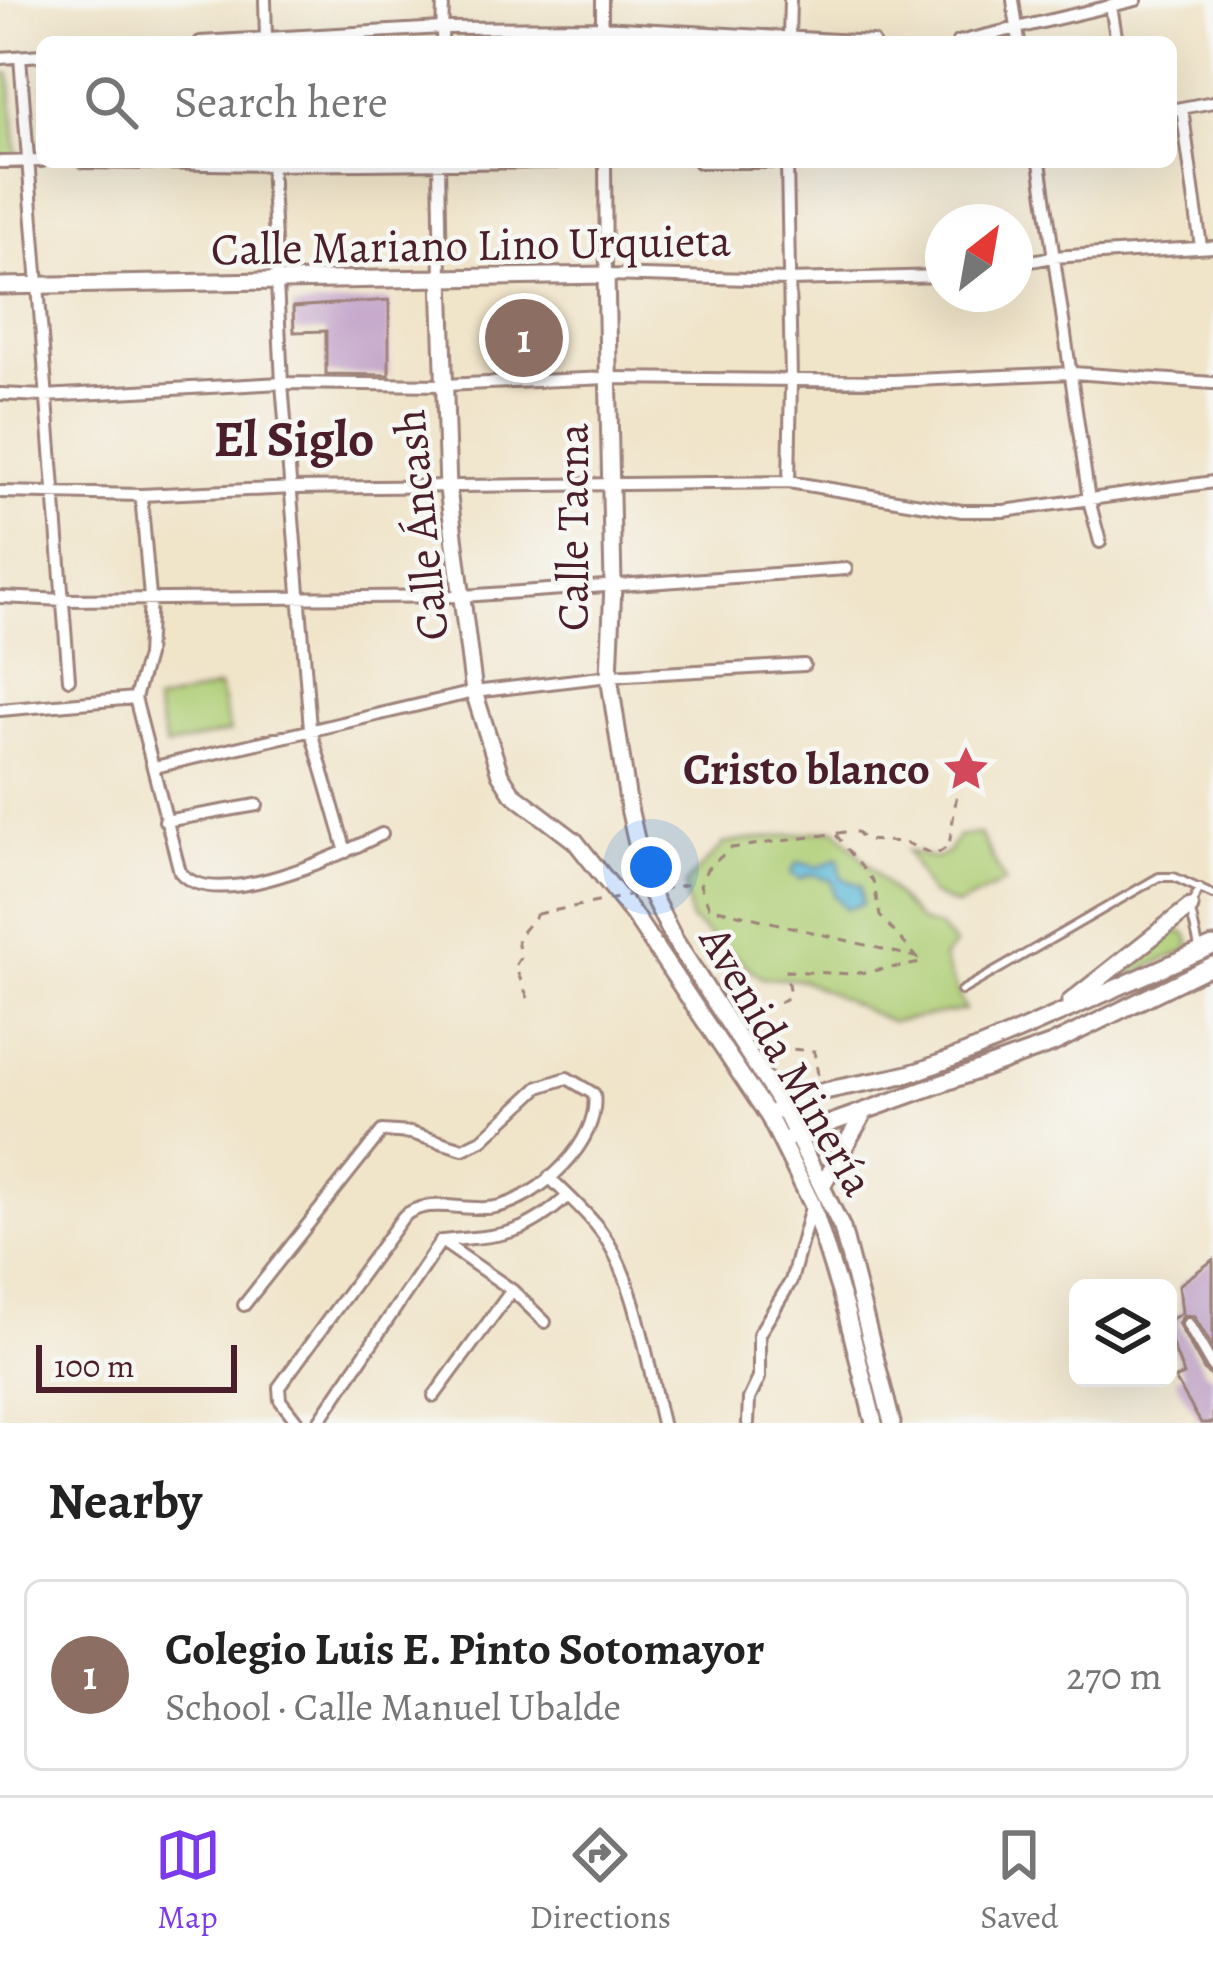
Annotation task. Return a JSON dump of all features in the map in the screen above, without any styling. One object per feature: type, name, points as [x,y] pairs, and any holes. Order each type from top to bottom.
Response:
[{"type":"main road","name":"Calle Mariano Lino Urquieta","points":[[0,286],[606,275]]},
{"type":"main road","name":"Calle Tacna","points":[[606,275],[613,584],[609,676],[629,808]]},
{"type":"main road","name":"Calle Áncash","points":[[441,277],[448,489],[474,692],[500,774],[512,793],[575,842]]},
{"type":"main road","name":"Avenida Minería","points":[[629,808],[646,884],[788,1138],[846,1311],[874,1423]]},
{"type":"main road","name":"Avenida Minería","points":[[575,842],[776,1112]]},
{"type":"main road","points":[[1037,1025],[1099,982],[1190,907]]},
{"type":"main road","points":[[776,1112],[822,1094],[918,1071],[1208,957]]},
{"type":"main road","points":[[788,1138],[1052,1044],[1208,957]]},
{"type":"main road","points":[[918,1071],[926,1091]]},
{"type":"main road","points":[[822,1186],[866,1111]]},
{"type":"main road","name":"Avenida Minería","points":[[788,1138],[822,1186],[842,1228],[892,1423]]},
{"type":"street","points":[[265,0],[266,36]]},
{"type":"street","points":[[442,36],[443,0]]},
{"type":"street","points":[[602,0],[602,36]]},
{"type":"street","points":[[789,36],[790,0]]},
{"type":"street","points":[[1012,0],[1018,36],[1136,0]]},
{"type":"street","points":[[1111,6],[1116,36]]},
{"type":"street","points":[[314,36],[442,28],[602,27],[742,36]]},
{"type":"street","points":[[0,58],[36,56]]},
{"type":"street","points":[[20,57],[69,679]]},
{"type":"street","points":[[1177,109],[1213,102]]},
{"type":"street","points":[[1033,261],[1207,247],[1177,113]]},
{"type":"street","points":[[0,162],[36,161]]},
{"type":"street","points":[[271,168],[310,728],[346,852]]},
{"type":"street","name":"Calle Áncash","points":[[439,168],[441,277]]},
{"type":"street","name":"Calle Tacna","points":[[605,168],[606,275]]},
{"type":"street","points":[[789,168],[789,482]]},
{"type":"street","points":[[1041,168],[1089,500],[1100,542]]},
{"type":"street","name":"Calle Mariano Lino Urquieta","points":[[606,275],[789,280],[925,276]]},
{"type":"street","points":[[0,394],[44,396],[283,383],[443,385],[608,378],[791,382],[1073,373],[1213,383]]},
{"type":"street","points":[[0,492],[141,495],[293,488],[789,482],[962,512],[1004,511],[1213,482]]},
{"type":"street","points":[[141,495],[150,597],[147,656],[135,698],[180,872],[195,884],[257,882],[292,874],[382,834]]},
{"type":"street","points":[[0,597],[463,596],[846,569]]},
{"type":"street","points":[[155,767],[474,692],[609,676],[804,665]]},
{"type":"street","points":[[0,710],[135,698]]},
{"type":"street","points":[[165,821],[256,806]]},
{"type":"street","points":[[244,1306],[382,1131],[411,1133],[463,1149],[482,1140],[539,1088],[567,1078],[594,1094],[596,1109],[580,1147],[549,1178],[503,1205],[419,1207],[403,1217],[278,1387],[280,1400],[298,1423]]},
{"type":"street","points":[[549,1178],[598,1227],[617,1260],[662,1423]]},
{"type":"street","points":[[317,1423],[441,1241],[519,1232],[568,1196]]},
{"type":"street","points":[[748,1423],[749,1399],[759,1378],[759,1334],[791,1281],[812,1204]]},
{"type":"street","points":[[441,1241],[512,1291],[544,1322]]},
{"type":"street","points":[[434,1396],[512,1291]]},
{"type":"street","points":[[1188,1324],[1213,1367]]},
{"type":"lane","points":[[961,992],[1159,877],[1174,877],[1213,896]]},
{"type":"lane","points":[[1201,888],[1190,907],[1208,957]]},
{"type":"path","points":[[919,958],[709,907],[700,885],[706,869],[731,848],[835,833],[857,832],[864,840],[904,842],[934,854],[949,846],[959,780],[966,770]]},
{"type":"path","points":[[822,1094],[814,1051],[777,1048],[748,1007],[773,1006],[790,996],[786,971],[852,974],[922,963],[880,916],[873,881],[835,833]]},
{"type":"path","points":[[528,998],[515,966],[520,958],[517,938],[537,914],[700,885]]},
{"type":"green space","points":[[0,74],[10,74],[17,159],[0,159]]},
{"type":"green space","points":[[219,687],[230,732],[166,747],[155,703]]},
{"type":"green space","points":[[836,829],[920,922],[939,927],[955,945],[943,958],[965,1010],[891,1022],[802,980],[762,978],[690,920],[685,884],[725,843]]},
{"type":"green space","points":[[980,834],[1005,882],[957,906],[930,894],[907,851],[935,859],[948,853],[958,836]]},
{"type":"green space","points":[[1174,931],[1185,933],[1189,949],[1106,985]]},
{"type":"water","points":[[838,858],[842,878],[861,886],[862,904],[846,909],[834,895],[832,881],[812,874],[800,879],[791,873],[797,862],[819,867]]},
{"type":"building","points":[[389,300],[389,375],[326,374],[326,331],[294,332],[293,307]]},
{"type":"building","points":[[1213,1260],[1213,1348],[1194,1316],[1184,1315],[1178,1323],[1205,1372],[1213,1377],[1213,1423],[1201,1423],[1177,1382],[1184,1375],[1177,1357],[1177,1316],[1182,1313],[1179,1285]]},
{"type":"place","name":"Colegio Luis E. Pinto Sotomayor","points":[[524,338]]},
{"type":"place","name":"Cristo blanco","points":[[966,769]]},
{"type":"district","name":"El Siglo","points":[[294,439]]}]
